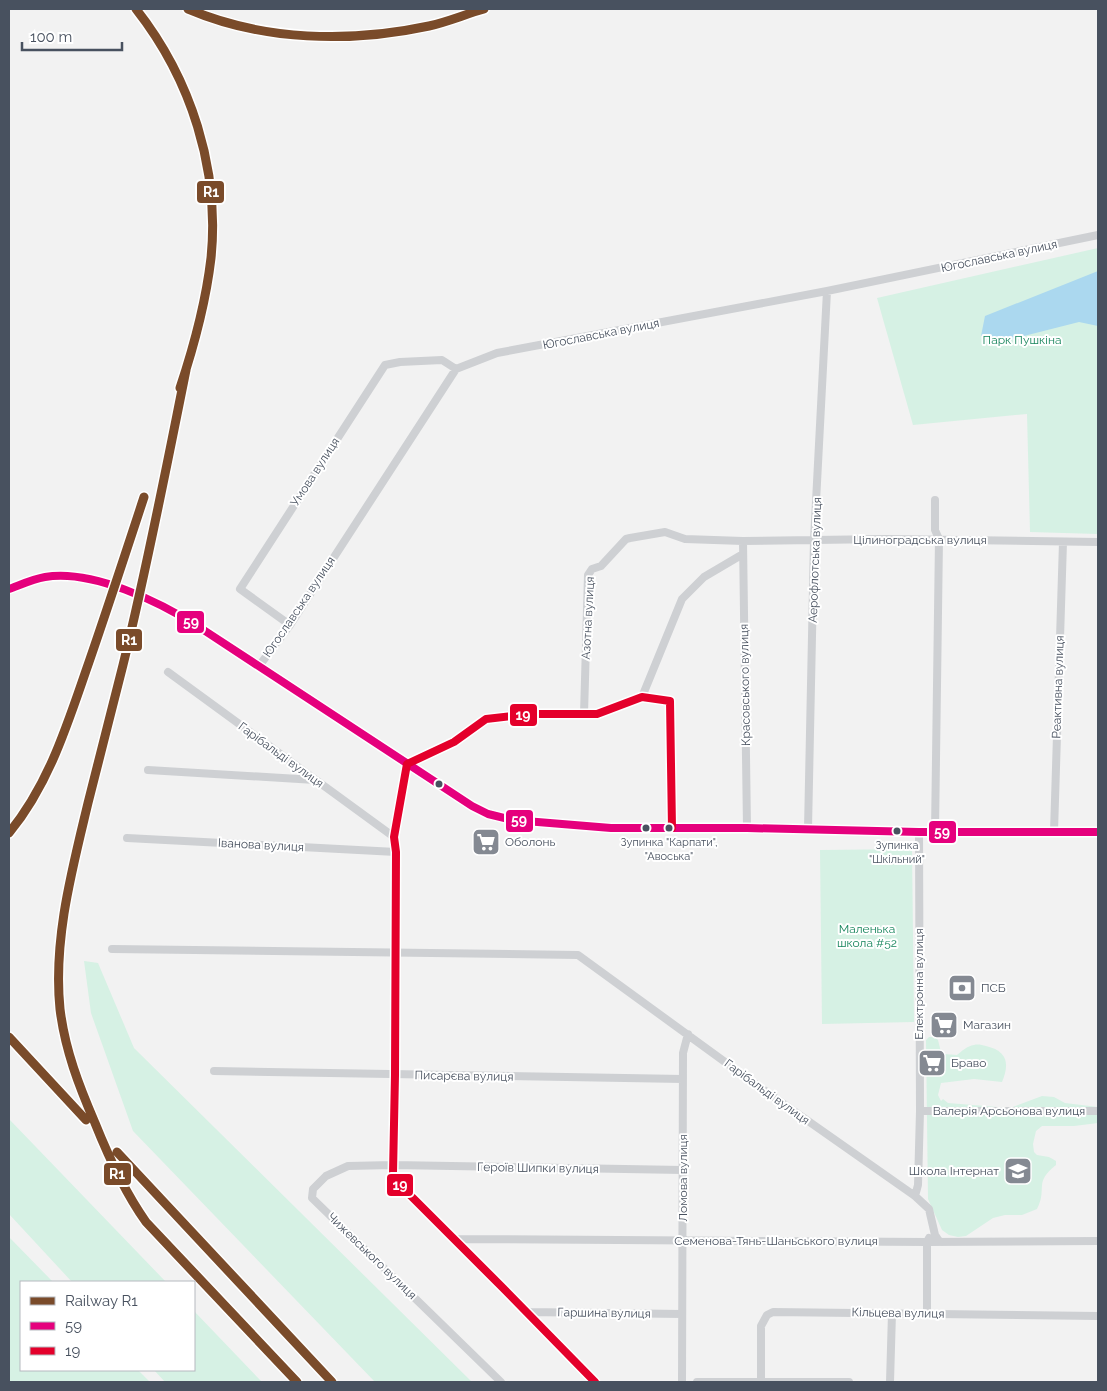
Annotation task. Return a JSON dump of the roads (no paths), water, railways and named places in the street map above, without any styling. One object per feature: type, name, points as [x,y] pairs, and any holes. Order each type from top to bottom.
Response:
[{"type":"main road","points":[[9,589],[44,577],[70,576],[96,582],[162,605],[199,627],[472,806],[488,814],[513,820],[611,828],[1098,832]]},
{"type":"street","name":"Югославська вулиця","points":[[258,666],[290,625],[456,369],[497,353],[827,292],[1098,235]]},
{"type":"street","name":"Аерофлотська вулиця","points":[[808,829],[814,540],[827,292]]},
{"type":"street","name":"Умова вулиця","points":[[290,625],[240,589],[384,365],[400,362],[442,360],[456,369]]},
{"type":"street","points":[[935,500],[934,530],[939,539],[935,832]]},
{"type":"street","name":"Азотна вулиця","points":[[584,714],[589,572],[601,566],[626,539],[630,538],[665,532],[682,539],[742,541]]},
{"type":"street","name":"Цілиноградська вулиця","points":[[742,541],[939,539],[1098,542]]},
{"type":"street","name":"Красовського вулиця","points":[[742,541],[747,828]]},
{"type":"street","name":"Реактивна вулиця","points":[[1054,832],[1062,542]]},
{"type":"street","points":[[642,697],[682,599],[704,577],[743,554]]},
{"type":"street","name":"Гарібальді вулиця","points":[[168,672],[394,837]]},
{"type":"street","points":[[595,1382],[394,1179],[396,852],[394,837],[407,764],[454,742],[486,719],[530,714],[597,714],[642,697],[670,701],[672,828]]},
{"type":"street","points":[[148,770],[315,780]]},
{"type":"street","name":"Електронна вулиця","points":[[916,1196],[920,1111],[918,832]]},
{"type":"street","name":"Іванова вулиця","points":[[127,838],[396,852]]},
{"type":"street","points":[[112,949],[396,952]]},
{"type":"street","name":"Гарібальді вулиця","points":[[396,952],[578,955],[755,1084],[916,1196],[929,1209],[939,1241]]},
{"type":"street","name":"Ломова вулиця","points":[[682,1382],[683,1053],[688,1034]]},
{"type":"street","name":"Писарєва вулиця","points":[[214,1071],[683,1079]]},
{"type":"street","name":"Валерія Арсьонова вулиця","points":[[920,1111],[1098,1111]]},
{"type":"street","name":"Героїв Шипки вулиця","points":[[394,1165],[683,1170]]},
{"type":"street","name":"Чижевського вулиця","points":[[394,1165],[348,1166],[326,1176],[313,1189],[312,1198],[501,1382]]},
{"type":"street","points":[[927,1313],[927,1242],[934,1230]]},
{"type":"street","name":"Семенова-Тянь-Шаньського вулиця","points":[[453,1239],[927,1242],[1098,1241]]},
{"type":"street","name":"Гаршина вулиця","points":[[527,1312],[682,1314]]},
{"type":"street","name":"Кільцева вулиця","points":[[760,1381],[761,1326],[767,1315],[773,1312],[1098,1316]]},
{"type":"street","points":[[890,1382],[892,1313]]},
{"type":"street","points":[[697,1382],[850,1382]]},
{"type":"water","points":[[1098,271],[1098,326],[1079,322],[1004,341],[981,336],[985,316]]},
{"type":"rail line","name":"R1","points":[[136,9],[172,65],[186,95],[198,126],[211,191],[213,225],[209,274],[199,323],[180,388]]},
{"type":"rail line","name":"R1","points":[[188,9],[246,28],[276,33],[338,37],[369,35],[429,26],[484,9]]},
{"type":"rail line","name":"R1","points":[[186,370],[140,592],[70,879],[59,957],[60,1009],[69,1053],[83,1095],[111,1162],[138,1210],[146,1222],[297,1382]]},
{"type":"rail line","name":"R1","points":[[9,833],[36,794],[56,751],[89,662],[144,497]]},
{"type":"rail line","name":"R1","points":[[9,1037],[86,1120]]},
{"type":"rail line","name":"R1","points":[[117,1152],[332,1382]]},
{"type":"place","name":"Зупинка \"Карпати\", \"Авоська\"","points":[[669,828]]},
{"type":"place","name":"Зупинка \"Шкільний\"","points":[[897,831]]},
{"type":"place","name":"Оболонь","points":[[486,842]]},
{"type":"place","name":"ПСБ","points":[[962,988]]},
{"type":"place","name":"Магазин","points":[[944,1025]]},
{"type":"place","name":"Браво","points":[[932,1063]]},
{"type":"place","name":"Школа Інтернат","points":[[1018,1171]]},
{"type":"park label","name":"Парк Пушкіна","points":[[1022,340]]},
{"type":"park label","name":"Маленька школа #52","points":[[867,936]]}]
